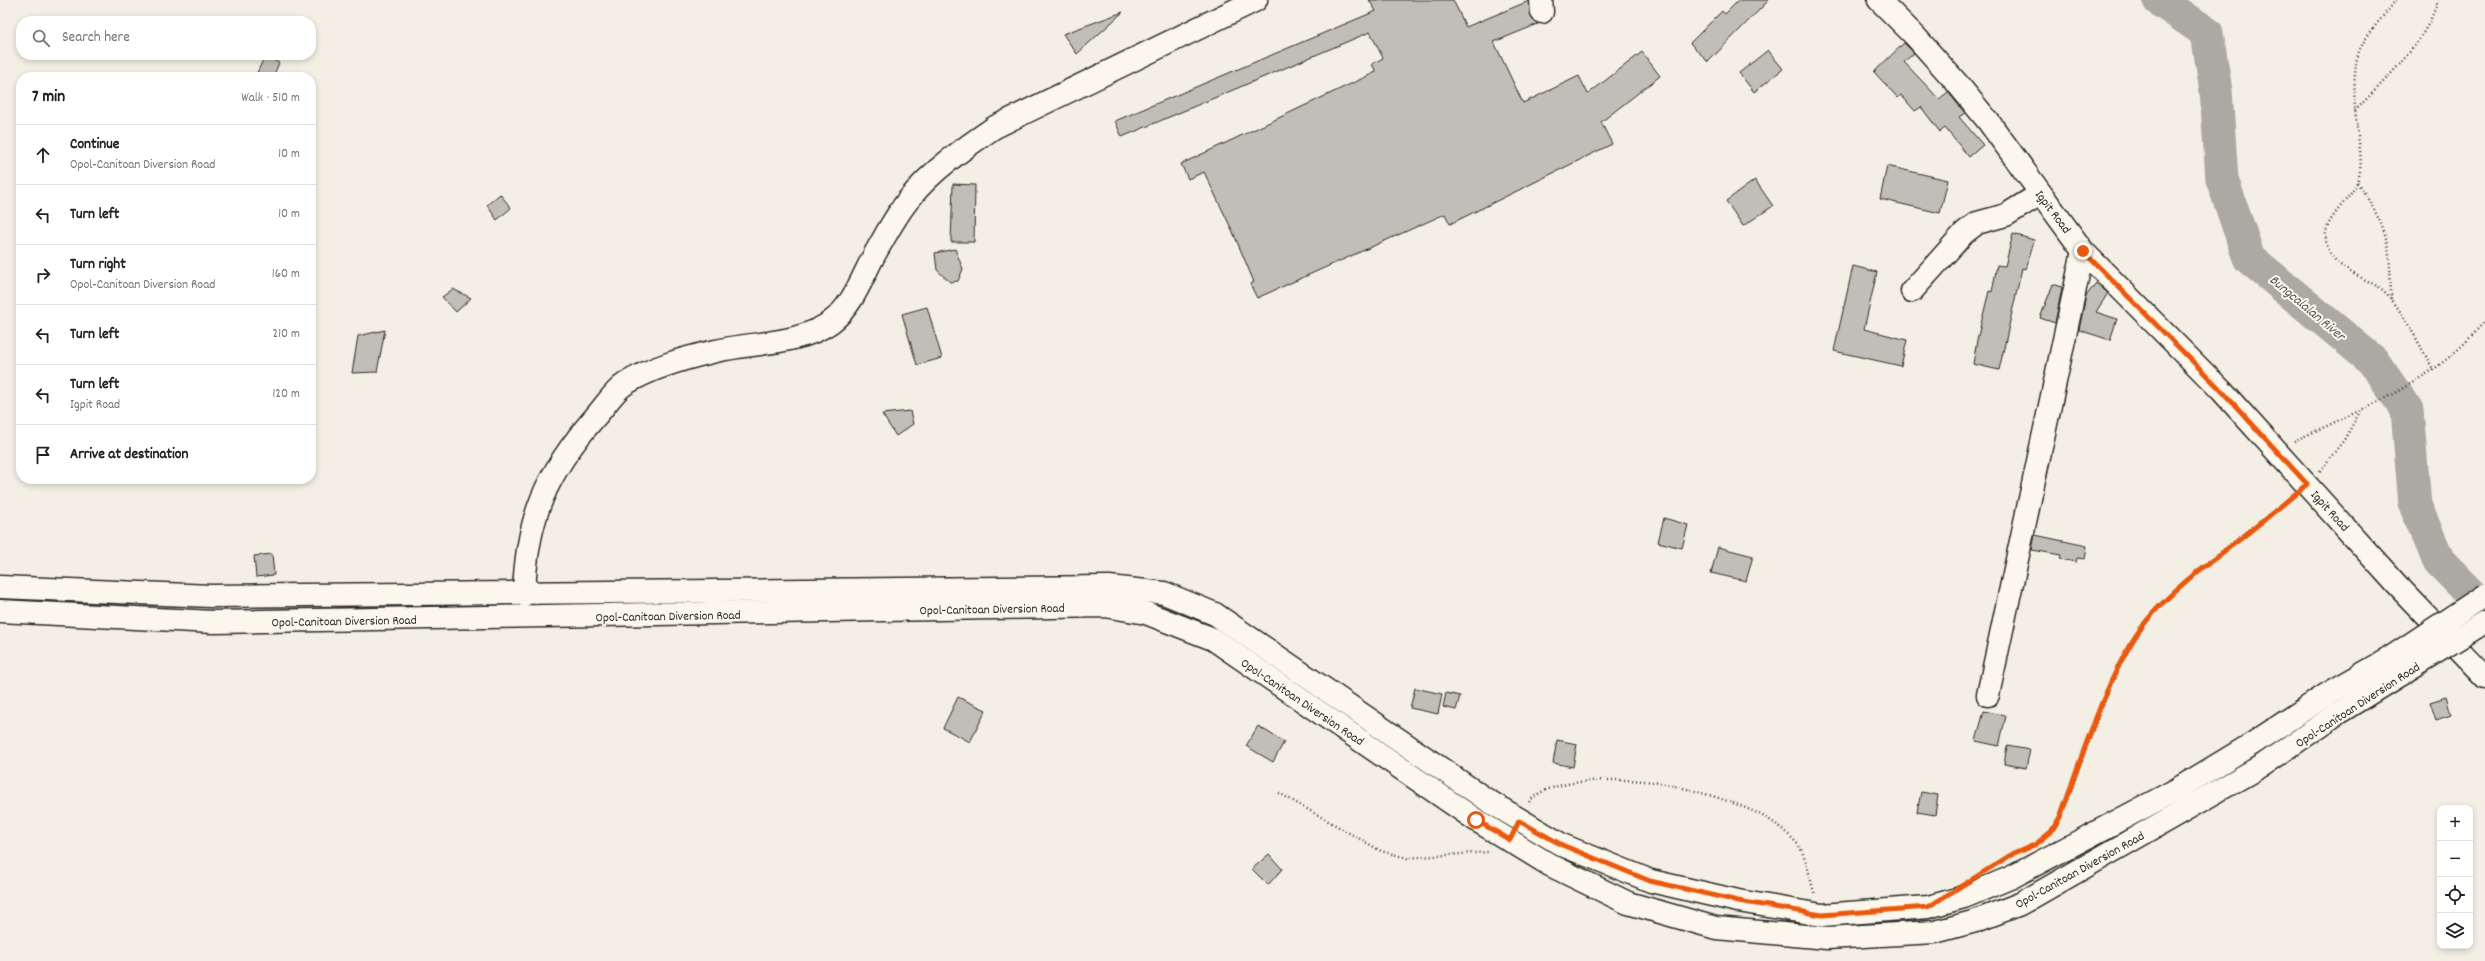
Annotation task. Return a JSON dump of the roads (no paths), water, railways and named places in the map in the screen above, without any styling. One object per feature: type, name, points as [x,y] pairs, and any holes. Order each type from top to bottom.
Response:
[{"type":"main road","points":[[524,595],[529,538],[536,510],[551,476],[587,426],[624,385],[678,360],[739,346],[800,337],[831,322],[853,297],[877,250],[910,198],[967,146],[995,127],[1256,0]]},
{"type":"main road","name":"Igpit Road","points":[[1879,0],[1916,36],[1988,121],[2083,251],[2221,390],[2398,586],[2485,677]]},
{"type":"main road","points":[[1912,291],[1964,233],[1977,223],[2006,214],[2040,194]]},
{"type":"main road","points":[[1988,695],[2083,251]]},
{"type":"main road","name":"Opol-Canitoan Diversion Road","points":[[0,587],[210,596],[524,595],[1109,587],[1164,594],[1221,618],[1519,821],[1562,845],[1650,881],[1738,901],[1822,915],[1928,907],[1964,897],[2012,877],[2176,790],[2252,744],[2329,693],[2396,666],[2485,622]]},
{"type":"main road","name":"Opol-Canitoan Diversion Road","points":[[0,610],[213,622],[1105,606],[1146,613],[1213,639],[1416,779],[1510,840],[1550,865],[1628,904],[1716,928],[1827,938],[1935,932],[1976,920],[2020,904],[2263,766],[2338,714],[2485,595]]},
{"type":"waterway","name":"Bungcalalan River","points":[[2159,0],[2207,33],[2216,91],[2222,179],[2249,258],[2373,361],[2407,410],[2415,505],[2439,561],[2485,608]]}]
